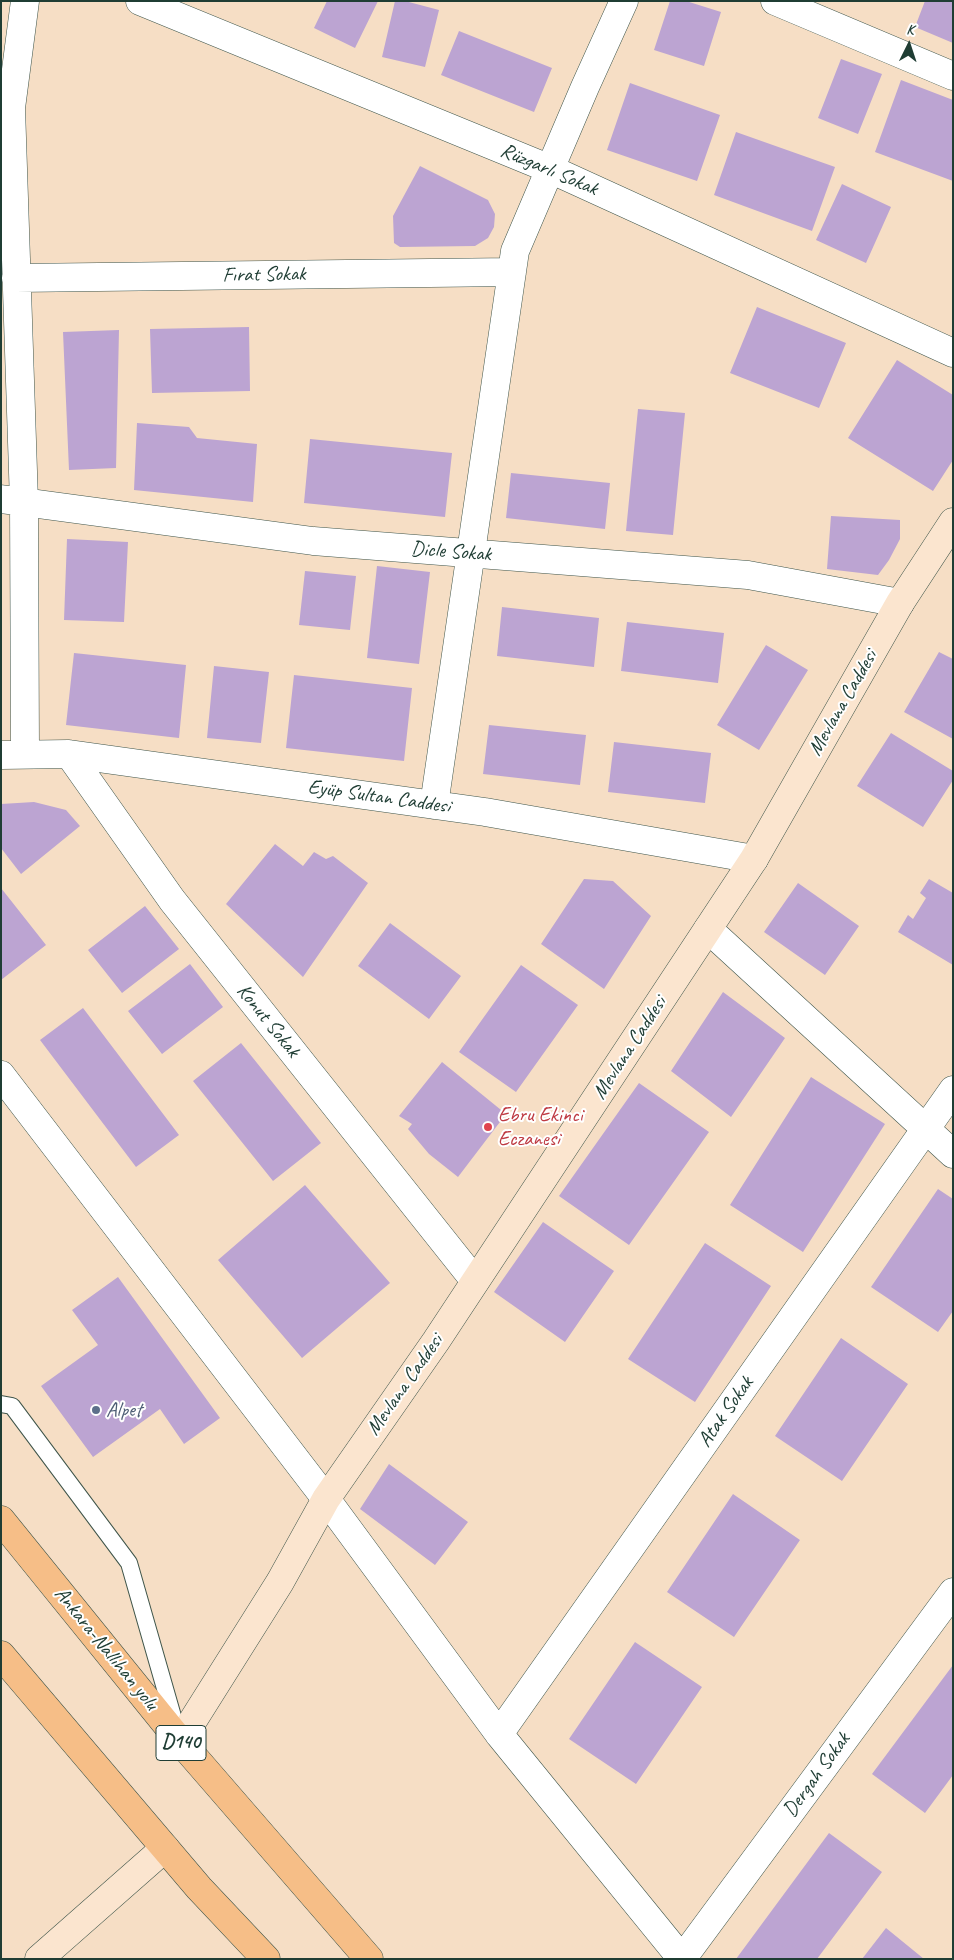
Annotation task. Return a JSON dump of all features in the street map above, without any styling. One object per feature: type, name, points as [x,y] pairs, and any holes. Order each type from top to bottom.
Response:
[{"type":"highway","name":"Ankara-Nallıhan yolu","points":[[1,1520],[180,1741],[369,1959]]},
{"type":"highway","points":[[1,1655],[165,1848],[266,1959]]},
{"type":"street","points":[[13,755],[13,501],[16,278],[7,169],[10,108],[25,1]]},
{"type":"street","name":"Rüzgarlı Sokak","points":[[140,1],[550,169],[953,352]]},
{"type":"street","points":[[434,805],[515,252],[585,86],[624,1]]},
{"type":"street","points":[[775,1],[953,76]]},
{"type":"street","name":"Fırat Sokak","points":[[16,278],[512,272]]},
{"type":"street","name":"Dicle Sokak","points":[[13,501],[313,541],[748,575],[900,603]]},
{"type":"street","name":"Mevlana Caddesi","points":[[180,1741],[280,1582],[326,1499],[436,1341],[754,859],[900,603],[953,522]]},
{"type":"street","name":"Eyüp Sultan Caddesi","points":[[13,755],[69,754],[434,805],[754,859]]},
{"type":"street","name":"Konut Sokak","points":[[69,754],[172,900],[475,1281]]},
{"type":"street","points":[[708,929],[953,1154]]},
{"type":"street","points":[[1,1074],[326,1499],[498,1734],[682,1959]]},
{"type":"street","name":"Atak Sokak","points":[[498,1734],[953,1090]]},
{"type":"street","name":"Dergah Sokak","points":[[682,1959],[953,1592]]},
{"type":"street","points":[[39,1959],[165,1848]]},
{"type":"lane","points":[[1,1404],[12,1406],[129,1564],[180,1741]]},
{"type":"building","points":[[327,1],[378,1],[355,48],[314,28]]},
{"type":"building","points":[[395,1],[405,1],[439,10],[425,67],[382,57]]},
{"type":"building","points":[[670,1],[686,1],[721,12],[704,66],[654,50]]},
{"type":"building","points":[[925,1],[953,1],[953,43],[915,27]]},
{"type":"building","points":[[459,31],[552,68],[534,112],[441,75]]},
{"type":"building","points":[[841,59],[882,74],[858,134],[818,118]]},
{"type":"building","points":[[901,80],[953,100],[953,181],[875,152]]},
{"type":"building","points":[[630,83],[720,115],[697,181],[607,150]]},
{"type":"building","points":[[736,132],[835,167],[812,231],[714,195]]},
{"type":"building","points":[[420,166],[488,200],[495,214],[494,227],[488,238],[475,246],[400,247],[394,243],[393,216]]},
{"type":"building","points":[[842,184],[891,207],[866,263],[816,240]]},
{"type":"building","points":[[757,307],[846,343],[819,408],[730,373]]},
{"type":"building","points":[[249,327],[250,391],[152,393],[150,329]]},
{"type":"building","points":[[119,330],[116,468],[69,470],[63,332]]},
{"type":"building","points":[[897,360],[953,395],[953,460],[933,491],[848,438]]},
{"type":"building","points":[[638,409],[685,413],[673,535],[626,531]]},
{"type":"building","points":[[137,423],[189,427],[197,438],[257,444],[253,502],[134,490]]},
{"type":"building","points":[[310,439],[452,453],[445,517],[304,503]]},
{"type":"building","points":[[511,473],[610,483],[605,529],[506,518]]},
{"type":"building","points":[[831,516],[900,520],[900,539],[889,560],[878,575],[827,569]]},
{"type":"building","points":[[67,539],[128,542],[124,622],[64,620]]},
{"type":"building","points":[[377,566],[430,572],[419,664],[367,658]]},
{"type":"building","points":[[305,571],[356,576],[350,630],[299,625]]},
{"type":"building","points":[[502,607],[599,618],[594,667],[497,656]]},
{"type":"building","points":[[627,622],[724,633],[718,683],[621,671]]},
{"type":"building","points":[[766,645],[808,670],[759,750],[717,725]]},
{"type":"building","points":[[939,652],[953,659],[953,739],[904,712]]},
{"type":"building","points":[[74,653],[186,665],[179,738],[66,725]]},
{"type":"building","points":[[214,666],[269,672],[261,743],[207,738]]},
{"type":"building","points":[[294,675],[412,688],[404,761],[286,748]]},
{"type":"building","points":[[489,725],[586,735],[580,785],[483,774]]},
{"type":"building","points":[[891,733],[953,771],[953,780],[923,827],[857,786]]},
{"type":"building","points":[[614,742],[711,753],[705,803],[608,792]]},
{"type":"building","points":[[34,802],[66,810],[80,826],[21,874],[1,848],[1,804]]},
{"type":"building","points":[[275,844],[303,866],[314,852],[326,859],[333,856],[368,883],[303,977],[226,904]]},
{"type":"building","points":[[584,879],[613,881],[651,916],[604,989],[541,944]]},
{"type":"building","points":[[929,879],[953,893],[953,965],[898,932],[908,915],[913,919],[926,898],[920,893]]},
{"type":"building","points":[[798,883],[859,926],[825,975],[764,932]]},
{"type":"building","points":[[1,888],[46,945],[1,980]]},
{"type":"building","points":[[145,906],[179,949],[122,993],[88,950]]},
{"type":"building","points":[[390,923],[461,976],[429,1019],[358,966]]},
{"type":"building","points":[[190,964],[223,1007],[162,1054],[128,1011]]},
{"type":"building","points":[[521,965],[578,1005],[516,1092],[459,1052]]},
{"type":"building","points":[[723,992],[785,1038],[731,1117],[671,1071]]},
{"type":"building","points":[[83,1008],[179,1135],[136,1167],[40,1040]]},
{"type":"building","points":[[241,1043],[321,1143],[273,1181],[193,1081]]},
{"type":"building","points":[[442,1062],[506,1114],[458,1177],[429,1154],[408,1129],[412,1124],[399,1116]]},
{"type":"building","points":[[811,1077],[885,1124],[803,1252],[730,1205]]},
{"type":"building","points":[[639,1083],[709,1132],[629,1245],[559,1196]]},
{"type":"building","points":[[305,1185],[390,1283],[302,1358],[218,1260]]},
{"type":"building","points":[[938,1189],[953,1199],[953,1311],[938,1332],[871,1287]]},
{"type":"building","points":[[543,1222],[614,1271],[565,1342],[494,1292]]},
{"type":"building","points":[[705,1243],[771,1286],[695,1402],[628,1359]]},
{"type":"building","points":[[118,1277],[220,1418],[184,1444],[160,1409],[93,1457],[41,1386],[98,1345],[72,1310]]},
{"type":"building","points":[[841,1338],[908,1384],[842,1481],[775,1436]]},
{"type":"building","points":[[389,1464],[468,1522],[435,1565],[360,1509]]},
{"type":"building","points":[[733,1494],[800,1540],[734,1637],[667,1592]]},
{"type":"building","points":[[635,1642],[702,1687],[636,1784],[569,1739]]},
{"type":"building","points":[[953,1665],[953,1775],[925,1813],[872,1774]]},
{"type":"building","points":[[829,1833],[882,1872],[817,1959],[736,1959]]},
{"type":"building","points":[[886,1928],[924,1959],[862,1959]]},
{"type":"place","name":"Ebru Ekinci Eczanesi","points":[[488,1127]]},
{"type":"place","name":"Alpet","points":[[96,1410]]}]
